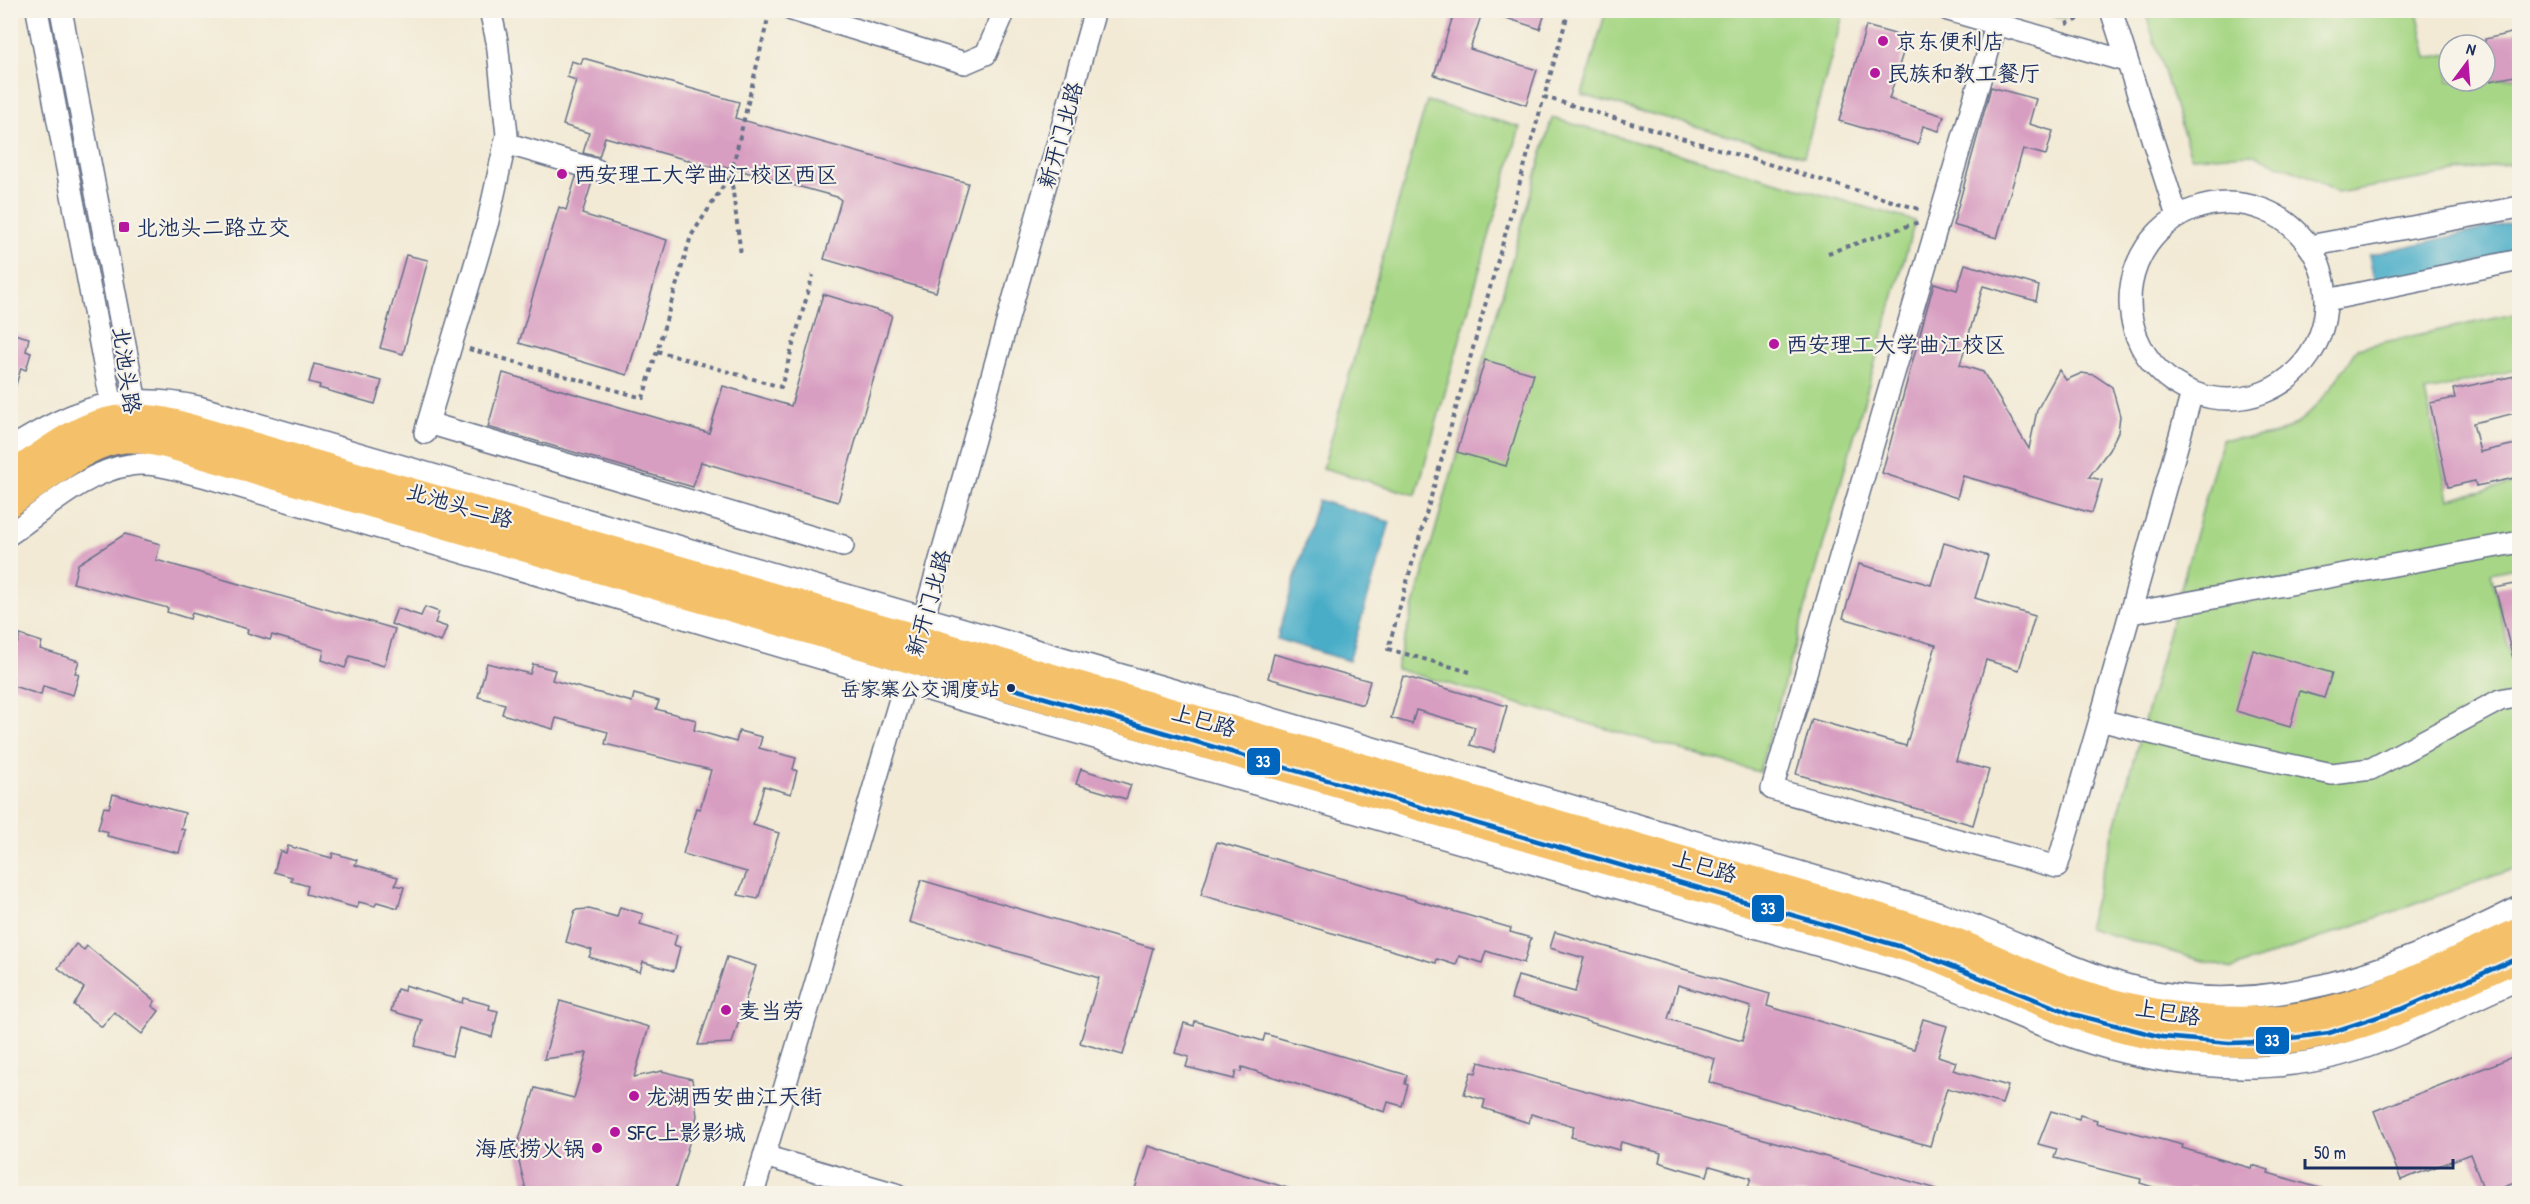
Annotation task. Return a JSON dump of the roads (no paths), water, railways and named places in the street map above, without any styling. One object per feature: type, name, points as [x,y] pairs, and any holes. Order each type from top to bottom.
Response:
[{"type":"main road","points":[[10,476],[69,437],[92,426],[126,423]]},
{"type":"main road","name":"北池头二路","points":[[10,503],[80,455],[110,441],[126,423],[186,427],[915,649]]},
{"type":"main road","name":"上巳路","points":[[915,649],[1892,921],[1960,944],[2080,993],[2167,1014],[2233,1020],[2300,1015],[2334,1009],[2391,990],[2520,931]]},
{"type":"main road","name":"上巳路","points":[[915,649],[1937,958],[2057,1009],[2140,1034],[2217,1043],[2254,1042],[2324,1034],[2392,1013],[2520,957]]},
{"type":"street","name":"北池头路","points":[[38,10],[126,423]]},
{"type":"street","name":"北池头路","points":[[61,10],[126,423]]},
{"type":"street","points":[[490,10],[497,41],[507,135],[488,221],[426,428],[843,546]]},
{"type":"street","points":[[792,10],[965,63],[986,54],[1005,10]]},
{"type":"street","name":"新开门北路","points":[[753,1194],[915,649],[1095,10]]},
{"type":"street","points":[[1948,10],[2125,61]]},
{"type":"street","points":[[2111,10],[2125,61],[2177,216]]},
{"type":"street","points":[[1996,24],[1772,789],[2057,867],[2192,393]]},
{"type":"street","points":[[505,143],[597,170]]},
{"type":"street","points":[[2234,203],[2264,209],[2289,224],[2309,246],[2322,271],[2327,300],[2323,327],[2313,352],[2295,374],[2273,389],[2247,398],[2219,399],[2192,393],[2165,377],[2144,353],[2132,325],[2129,293],[2137,263],[2153,236],[2177,216],[2205,205],[2234,203]]},
{"type":"street","points":[[2309,246],[2520,207]]},
{"type":"street","points":[[2327,300],[2520,260]]},
{"type":"street","points":[[10,449],[43,428],[73,414],[126,423],[169,468],[915,649],[1937,912],[2121,983],[2171,993],[2214,998],[2259,997],[2307,991],[2397,963],[2520,907]]},
{"type":"street","points":[[10,534],[94,476],[126,423]]},
{"type":"street","points":[[2131,613],[2520,542]]},
{"type":"street","points":[[915,649],[1908,971],[2059,1032],[2136,1056],[2178,1062],[2259,1065],[2339,1055],[2412,1028],[2520,979]]},
{"type":"street","points":[[2100,720],[2190,743],[2332,774],[2371,769],[2500,700],[2520,696]]},
{"type":"street","points":[[764,1156],[896,1194]]},
{"type":"water","points":[[2519,221],[2519,253],[2375,285],[2369,255]]},
{"type":"water","points":[[1318,500],[1390,522],[1349,661],[1277,639]]},
{"type":"place","name":"京东便利店","points":[[1883,41]]},
{"type":"place","name":"民族和教工餐厅","points":[[1875,73]]},
{"type":"place","name":"西安理工大学曲江校区西区","points":[[562,174]]},
{"type":"place","name":"北池头二路立交","points":[[124,227]]},
{"type":"place","name":"西安理工大学曲江校区","points":[[1774,344]]},
{"type":"place","name":"岳家寨公交调度站","points":[[1011,688]]},
{"type":"place","name":"麦当劳","points":[[726,1010]]},
{"type":"place","name":"龙湖西安曲江天街","points":[[634,1096]]},
{"type":"place","name":"SFC上影影城","points":[[615,1132]]},
{"type":"place","name":"海底捞火锅","points":[[597,1148]]}]
